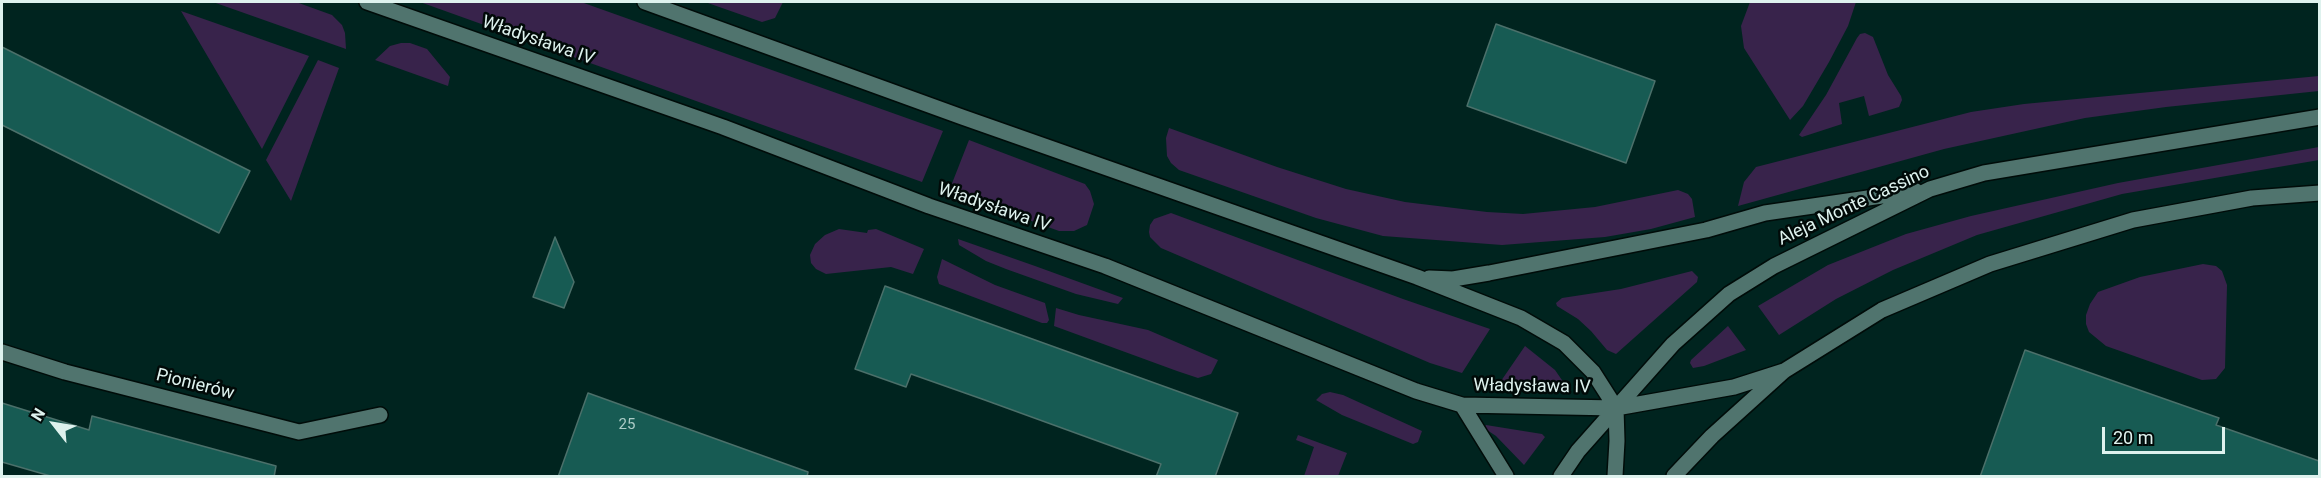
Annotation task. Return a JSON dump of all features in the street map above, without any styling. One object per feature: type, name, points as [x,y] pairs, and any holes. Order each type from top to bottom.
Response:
[{"type":"street","name":"Władysława IV","points":[[367,2],[723,127],[929,206],[1105,266],[1416,391],[1462,405],[1616,408],[1734,387],[1784,371]]},
{"type":"street","name":"Władysława IV","points":[[645,2],[1417,278],[1521,318],[1564,343],[1593,372],[1616,408],[1615,477]]},
{"type":"street","name":"Aleja Monte Cassino","points":[[1561,477],[1578,451],[1673,344],[1729,294],[1774,266],[1930,189],[1984,172],[2319,117]]},
{"type":"street","points":[[1417,278],[1453,279],[1489,273],[1706,230],[1765,213],[1930,189]]},
{"type":"street","points":[[1674,477],[1712,436],[1784,371],[1882,310],[1990,264],[2133,220],[2252,198],[2319,193]]},
{"type":"street","name":"Pionierów","points":[[2,352],[65,372],[299,432],[380,415]]},
{"type":"street","points":[[1462,405],[1506,477]]},
{"type":"shaded area","points":[[213,2],[296,2],[332,15],[342,25],[346,49]]},
{"type":"shaded area","points":[[420,2],[581,2],[943,131],[922,182]]},
{"type":"shaded area","points":[[705,2],[783,2],[775,18],[762,22]]},
{"type":"shaded area","points":[[1750,2],[1856,2],[1848,26],[1829,62],[1803,106],[1790,120],[1744,48],[1741,26]]},
{"type":"shaded area","points":[[181,11],[309,56],[262,149]]},
{"type":"shaded area","points":[[1865,33],[1873,37],[1888,75],[1901,96],[1899,107],[1869,116],[1864,96],[1839,103],[1842,124],[1802,137],[1799,135],[1826,95],[1857,38],[1860,34]]},
{"type":"shaded area","points":[[410,43],[427,49],[450,77],[448,86],[375,60],[390,46]]},
{"type":"shaded area","points":[[318,60],[339,68],[291,201],[266,160]]},
{"type":"shaded area","points":[[2319,76],[2319,91],[2085,118],[1944,149],[1738,206],[1744,182],[1756,167],[1971,112],[2024,104]]},
{"type":"shaded area","points":[[1169,128],[1346,189],[1405,202],[1523,214],[1595,207],[1678,190],[1688,194],[1692,199],[1695,217],[1651,229],[1605,237],[1502,245],[1383,236],[1316,218],[1179,170],[1167,156],[1166,138]]},
{"type":"shaded area","points":[[969,140],[1085,184],[1094,204],[1087,225],[1074,231],[1059,231],[949,191]]},
{"type":"shaded area","points":[[2319,147],[2319,160],[2122,194],[1977,235],[1893,270],[1836,299],[1779,335],[1758,306],[1828,265],[1906,234],[1971,216],[2118,183]]},
{"type":"shaded area","points":[[1171,213],[1490,329],[1462,373],[1430,363],[1161,248],[1150,237],[1150,225],[1154,219]]},
{"type":"shaded area","points":[[839,229],[867,233],[868,230],[876,229],[924,249],[913,274],[891,267],[826,274],[816,269],[811,263],[810,255],[815,244],[825,235]]},
{"type":"shaded area","points":[[958,239],[1123,298],[1118,304],[1076,294],[1006,269],[986,261],[959,245]]},
{"type":"shaded area","points":[[942,259],[995,285],[1045,303],[1049,320],[1047,323],[1042,323],[939,284],[937,277]]},
{"type":"shaded area","points":[[2203,264],[2216,266],[2222,271],[2227,285],[2225,368],[2216,379],[2202,380],[2106,346],[2089,332],[2086,315],[2098,292],[2140,277]]},
{"type":"shaded area","points":[[1692,271],[1698,277],[1697,282],[1616,354],[1607,350],[1578,319],[1557,306],[1556,303],[1562,298],[1621,289]]},
{"type":"shaded area","points":[[1056,308],[1148,330],[1218,360],[1211,374],[1198,378],[1054,326]]},
{"type":"shaded area","points":[[1728,326],[1746,350],[1693,368],[1691,360]]},
{"type":"shaded area","points":[[1525,346],[1555,370],[1564,383],[1563,385],[1501,381]]},
{"type":"shaded area","points":[[1330,392],[1343,395],[1422,431],[1418,442],[1413,444],[1342,415],[1316,400],[1322,394]]},
{"type":"shaded area","points":[[1486,425],[1542,434],[1545,437],[1524,465],[1496,436],[1484,428]]},
{"type":"shaded area","points":[[1298,435],[1347,453],[1338,476],[1304,476],[1314,447],[1296,440]]},
{"type":"building","points":[[1496,24],[1655,81],[1626,163],[1467,106]]},
{"type":"building","points":[[2,47],[250,171],[219,233],[2,125]]},
{"type":"building","points":[[555,237],[574,282],[564,308],[533,297]]},
{"type":"building","points":[[885,286],[1238,413],[1215,477],[1156,477],[1161,464],[982,399],[911,374],[906,387],[855,369]]},
{"type":"building","points":[[2025,350],[2219,418],[2216,425],[2319,461],[2319,477],[1980,477]]},
{"type":"building","points":[[588,393],[808,472],[807,477],[558,477]]},
{"type":"building","points":[[2,403],[89,430],[92,416],[276,466],[274,477],[54,477],[2,462]]}]
